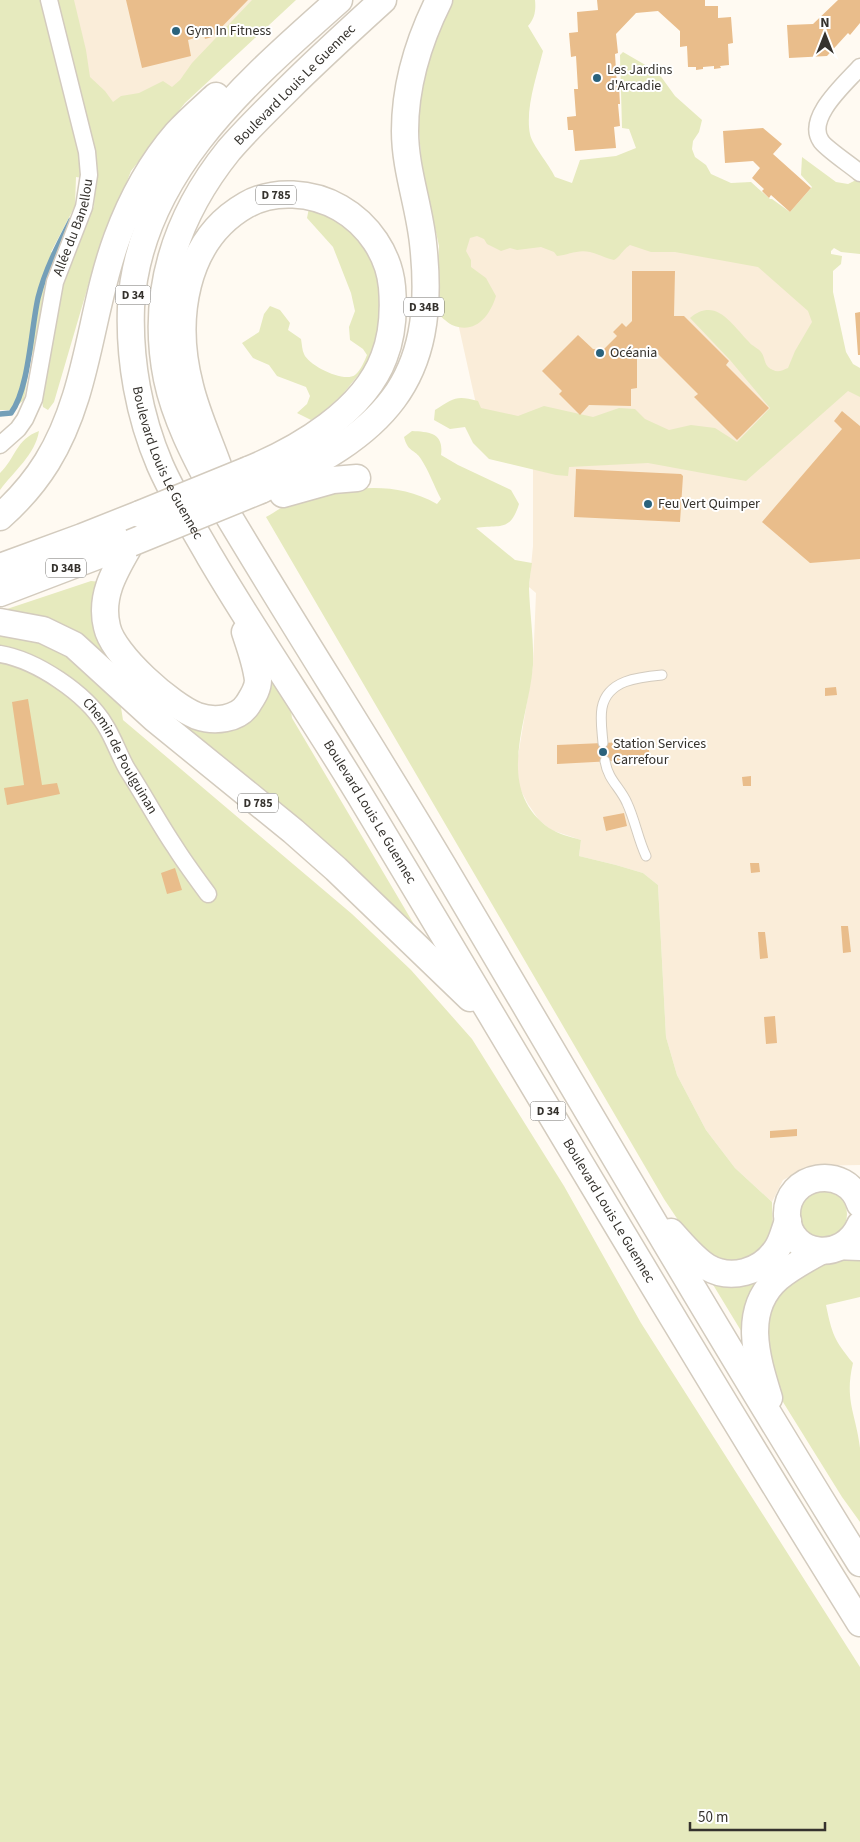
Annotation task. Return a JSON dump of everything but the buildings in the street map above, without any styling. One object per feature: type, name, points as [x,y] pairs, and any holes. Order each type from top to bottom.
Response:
[{"type":"main road","name":"Boulevard Louis Le Guennec","points":[[339,0],[308,27],[216,118],[193,146],[176,173],[150,224],[141,248],[134,281],[132,306],[133,358],[148,432],[160,465],[186,516],[235,600],[365,803],[660,1298],[860,1623]]},
{"type":"main road","name":"Boulevard Louis Le Guennec","points":[[383,0],[305,72],[249,128],[229,150],[192,205],[175,242],[167,273],[162,307],[167,380],[172,397],[199,464],[252,556],[442,864],[634,1191],[860,1563]]},
{"type":"main road","name":"D 34B","points":[[0,593],[207,513],[258,486],[309,467],[365,430],[388,407],[407,378],[421,341],[424,261],[420,222],[406,145],[405,117],[414,64],[439,0]]},
{"type":"main road","points":[[0,517],[28,489],[38,476],[51,456],[61,434],[80,383],[100,298],[117,239],[135,197],[150,169],[177,133],[242,71],[266,52],[308,27]]},
{"type":"main road","name":"D 785","points":[[0,567],[140,514],[258,486],[270,461],[301,444],[344,412],[358,398],[376,375],[384,358],[392,329],[393,296],[389,273],[381,252],[370,234],[355,218],[340,208],[316,198],[295,194],[269,197],[251,202],[229,216],[216,228],[198,254],[186,290],[184,339],[189,384],[206,434],[252,556]]},
{"type":"main road","points":[[258,486],[318,483],[357,478]]},
{"type":"main road","points":[[132,542],[109,582],[105,610],[107,629],[115,646],[149,682],[166,697],[196,716],[209,719],[234,716],[242,711],[257,689],[258,680],[255,666],[235,600]]},
{"type":"main road","name":"D 785","points":[[0,622],[43,630],[74,646],[88,656],[154,719],[336,869],[494,1020]]},
{"type":"main road","points":[[826,1251],[803,1245],[796,1238],[788,1222],[787,1214],[790,1200],[795,1191],[813,1179],[824,1177],[834,1179],[845,1183],[852,1190],[860,1204]]},
{"type":"main road","points":[[634,1191],[690,1253],[708,1267],[723,1272],[742,1274],[756,1268],[767,1260],[779,1245],[788,1222]]},
{"type":"main road","points":[[782,1437],[757,1358],[755,1336],[761,1300],[768,1288],[778,1278],[790,1269],[826,1251],[839,1249],[852,1239],[860,1225]]},
{"type":"street","name":"Allée du Banellou","points":[[0,445],[18,429],[31,408],[55,282],[84,207],[88,184],[87,152],[49,0]]},
{"type":"street","points":[[860,67],[827,104],[819,117],[818,132],[821,142],[860,173]]},
{"type":"street","name":"Chemin de Poulguinan","points":[[0,654],[39,668],[55,678],[88,704],[105,723],[121,759],[175,848],[208,894]]},
{"type":"street","points":[[826,1251],[860,1252]]},
{"type":"lane","points":[[602,743],[602,707],[604,700],[610,692],[617,686],[634,678],[662,675]]},
{"type":"lane","points":[[605,761],[609,776],[625,797],[630,808],[646,856]]},
{"type":"shaded area","points":[[67,0],[264,0],[173,95],[104,149]]},
{"type":"shaded area","points":[[471,221],[818,236],[844,372],[860,379],[860,1165],[810,1166],[783,1180],[772,1202],[735,1168],[706,1130],[677,1075],[666,1037],[658,885],[643,873],[579,856],[581,840],[551,830],[539,820],[519,787],[517,762],[533,666],[536,593],[529,587],[533,546],[533,453],[484,440],[452,296]]},
{"type":"green space","points":[[0,0],[74,0],[86,50],[90,77],[105,91],[113,102],[121,96],[139,93],[163,81],[172,87],[180,80],[192,63],[252,0],[296,0],[185,103],[131,171],[117,207],[103,235],[54,402],[48,410],[43,407],[41,394],[50,351],[31,354],[24,400],[12,410],[0,410]],"holes":[[[76,177],[95,180],[94,206],[74,254],[51,252],[75,206]]]},
{"type":"green space","points":[[449,0],[535,0],[534,14],[528,26],[543,51],[532,92],[529,114],[530,134],[534,144],[555,177],[572,183],[580,160],[616,156],[636,148],[629,129],[622,128],[620,55],[623,52],[654,70],[675,96],[702,120],[699,132],[693,141],[692,149],[695,157],[706,165],[711,174],[731,183],[751,182],[770,199],[790,212],[812,187],[801,175],[802,157],[836,182],[848,184],[860,178],[860,254],[841,252],[834,248],[831,254],[842,256],[841,264],[833,271],[833,292],[846,352],[853,364],[860,368],[860,397],[848,391],[746,481],[648,463],[569,467],[568,476],[556,475],[489,459],[473,443],[465,427],[450,429],[434,420],[435,410],[451,400],[460,398],[478,401],[481,408],[518,416],[544,406],[593,417],[619,408],[635,409],[645,419],[669,430],[691,425],[715,428],[737,442],[770,408],[730,360],[690,318],[699,312],[708,310],[716,311],[723,315],[763,354],[766,364],[775,371],[788,368],[795,351],[812,322],[808,311],[758,267],[675,252],[651,252],[630,245],[614,260],[586,251],[557,256],[554,252],[541,247],[517,250],[510,248],[501,251],[477,236],[470,238],[466,251],[471,260],[471,267],[486,278],[496,296],[490,310],[480,322],[468,328],[452,325],[436,312],[439,246],[422,168],[418,119],[426,60]]},
{"type":"green space","points":[[309,208],[328,214],[352,232],[374,257],[386,300],[373,357],[342,395],[311,420],[297,413],[307,404],[310,396],[306,387],[277,376],[269,365],[253,358],[242,343],[259,332],[264,314],[270,306],[280,310],[290,323],[288,330],[301,339],[303,352],[307,359],[319,368],[335,375],[350,377],[355,375],[361,368],[367,355],[363,349],[350,340],[349,327],[355,311],[351,293],[333,247],[307,218]]},
{"type":"green space","points":[[39,431],[37,440],[29,455],[0,490],[0,473],[25,439]]},
{"type":"green space","points":[[412,431],[434,435],[440,442],[441,455],[511,490],[519,504],[516,513],[508,523],[476,528],[515,560],[532,563],[529,589],[533,665],[518,752],[518,773],[522,793],[532,812],[549,828],[560,834],[581,840],[579,856],[643,873],[658,885],[666,1037],[677,1075],[706,1130],[735,1168],[772,1202],[773,1229],[768,1246],[748,1263],[715,1262],[688,1235],[664,1199],[266,517],[304,497],[356,489],[384,488],[397,490],[424,497],[437,504],[441,499],[427,468],[419,456],[410,448],[404,437]]},
{"type":"green space","points":[[91,581],[101,582],[97,608],[206,728],[272,676],[290,703],[292,718],[428,948],[296,827],[4,610]]},
{"type":"green space","points":[[0,631],[30,635],[61,650],[120,701],[123,720],[352,914],[411,970],[472,1039],[564,1186],[641,1323],[860,1667],[860,1842],[0,1842]]},
{"type":"green space","points":[[818,1190],[828,1190],[837,1194],[843,1200],[846,1205],[846,1223],[837,1234],[828,1238],[818,1238],[809,1234],[803,1228],[799,1219],[799,1209],[803,1200],[809,1194]]},
{"type":"green space","points":[[842,1258],[860,1258],[860,1297],[826,1305],[835,1336],[853,1363],[850,1397],[860,1448],[860,1522],[842,1497],[778,1394],[765,1343],[773,1294],[798,1269]]},
{"type":"green space","points":[[770,1274],[746,1339],[712,1283]]},
{"type":"waterway","points":[[0,414],[11,413],[22,389],[29,358],[38,298],[52,258],[71,220]]},
{"type":"place","name":"Gym In Fitness","points":[[176,31]]},
{"type":"place","name":"Les Jardins d'Arcadie","points":[[597,78]]},
{"type":"place","name":"Océania","points":[[600,353]]},
{"type":"place","name":"Feu Vert Quimper","points":[[648,504]]},
{"type":"place","name":"Station Services Carrefour","points":[[603,752]]}]
